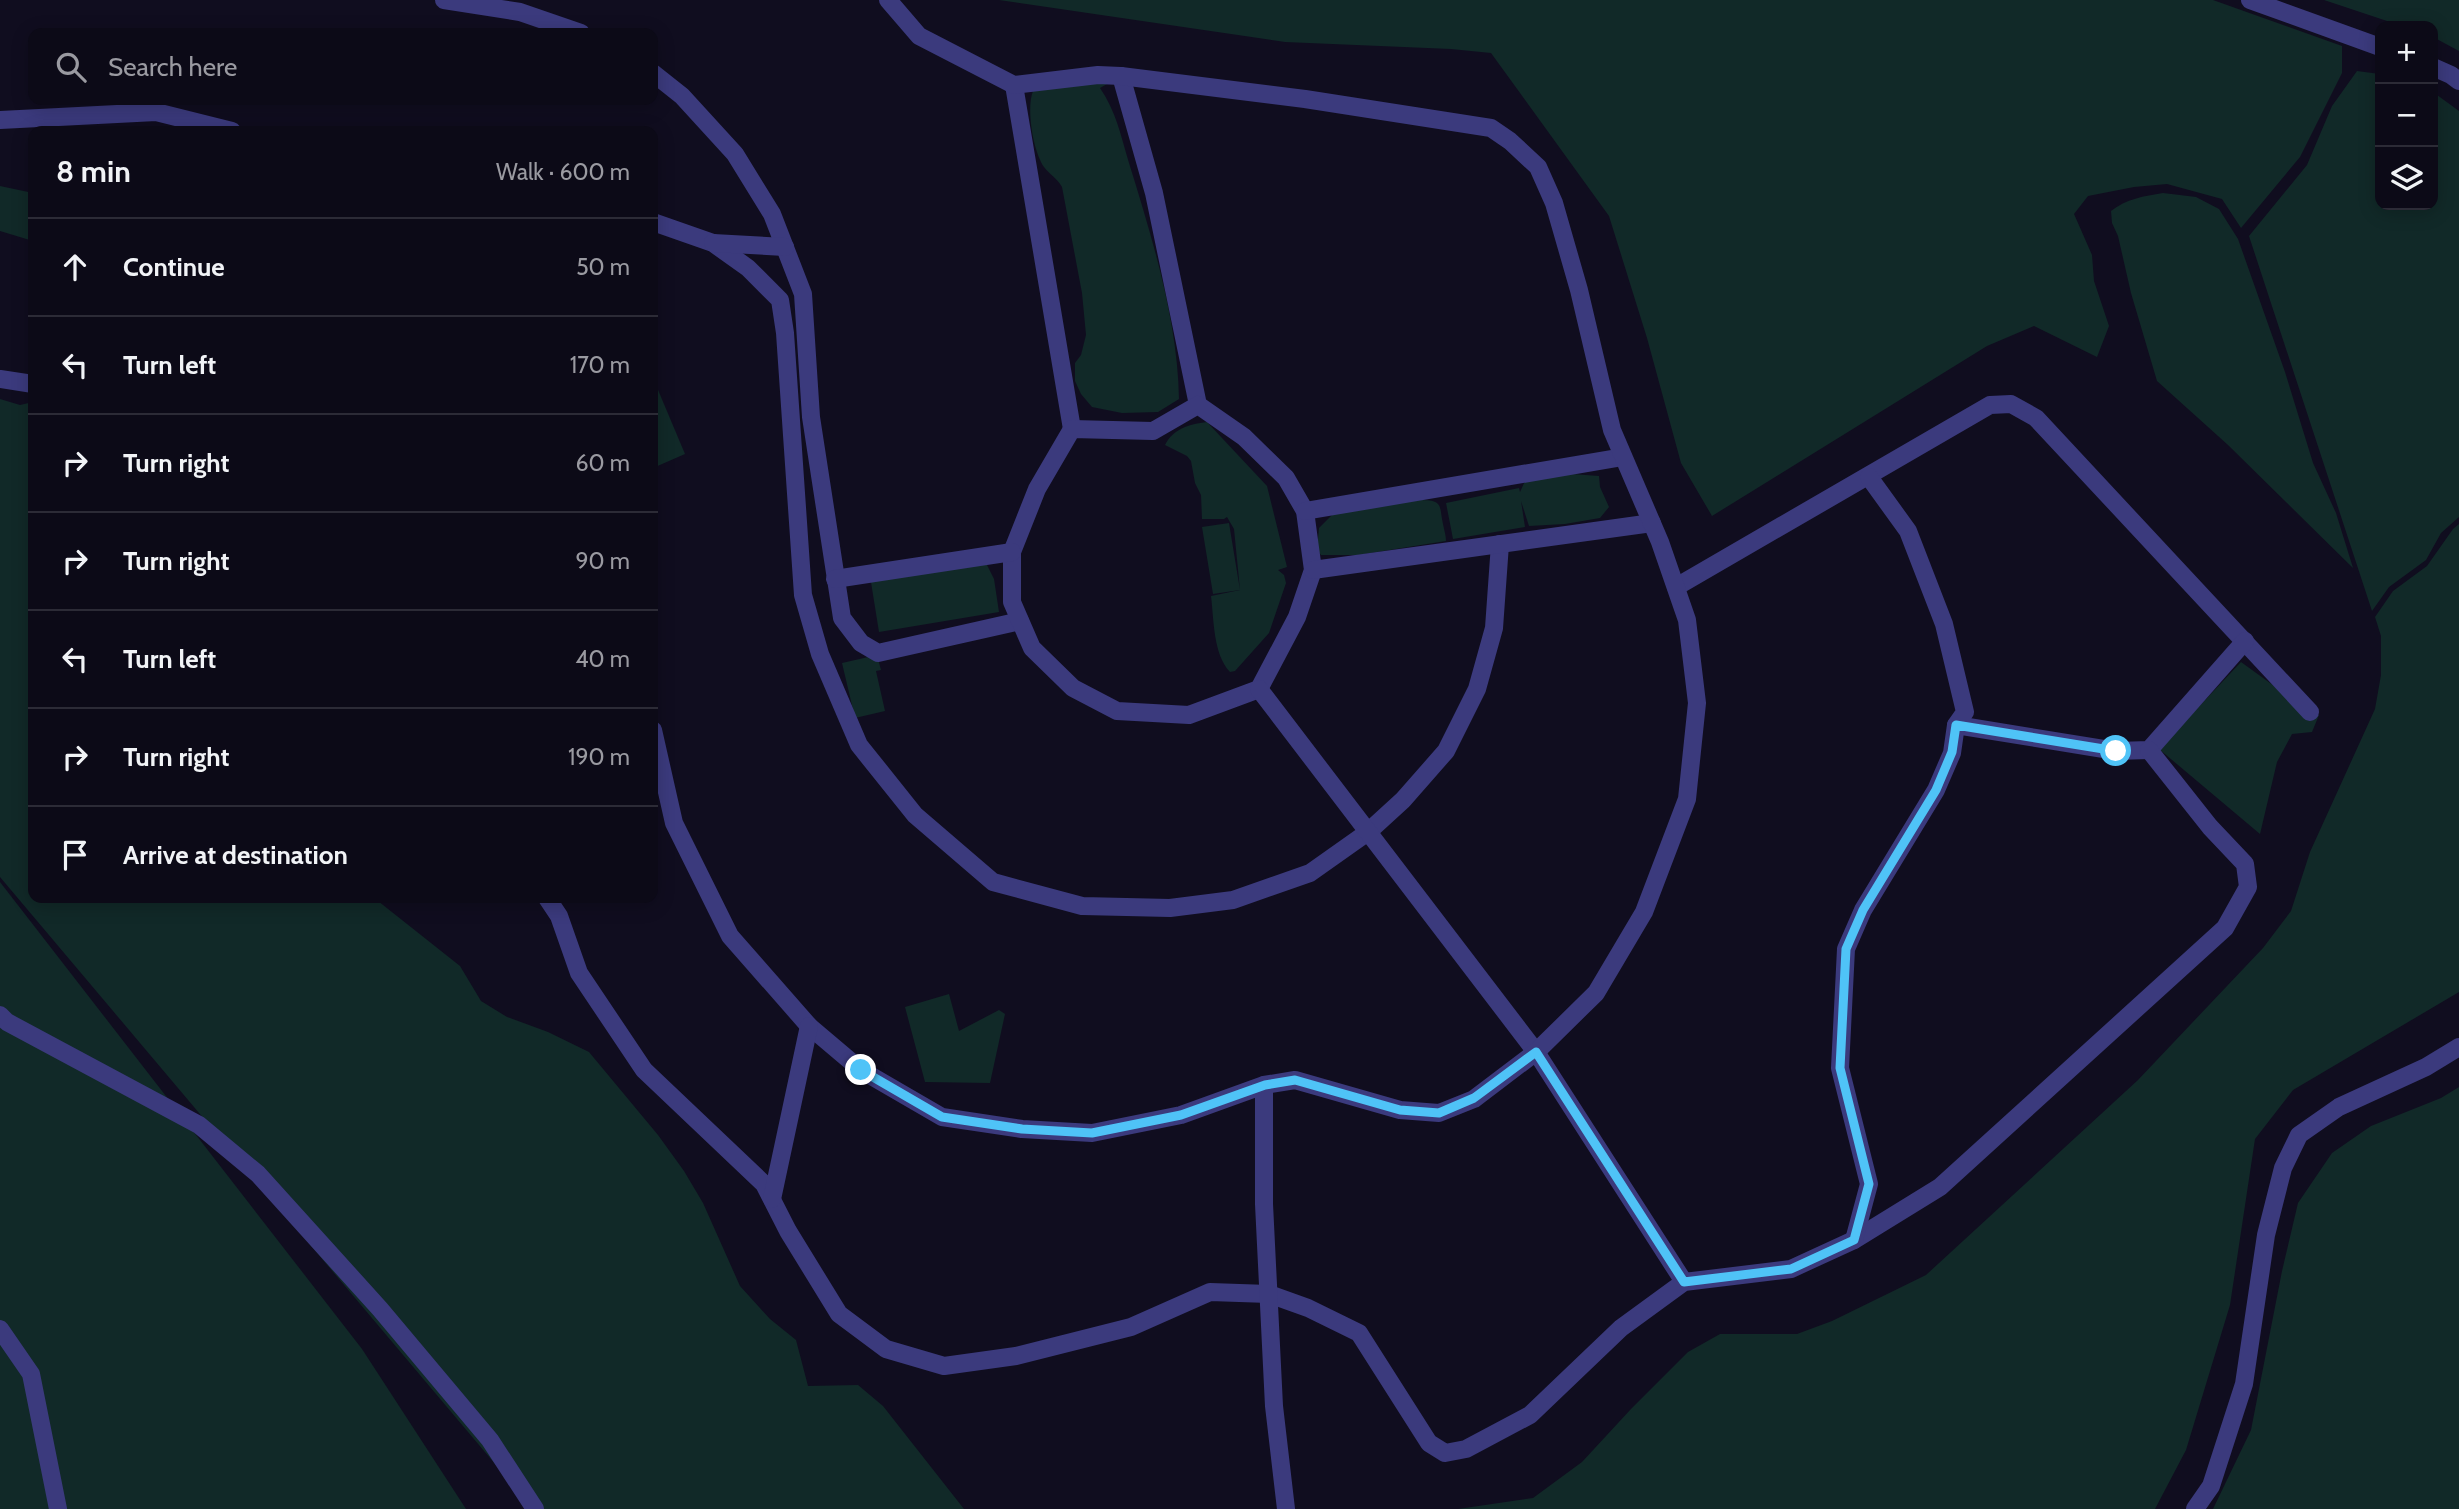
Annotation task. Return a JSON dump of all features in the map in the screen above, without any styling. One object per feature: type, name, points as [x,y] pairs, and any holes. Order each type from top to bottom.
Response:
[{"type":"street","points":[[444,0],[520,12],[566,28]]},
{"type":"street","points":[[658,752],[674,823],[730,936],[808,1026],[861,1070],[942,1117],[1022,1129],[1092,1133],[1181,1115],[1265,1085],[1295,1080],[1400,1110],[1439,1113],[1474,1098],[1536,1052],[1596,993],[1644,912],[1687,799],[1698,703],[1687,620],[1652,523],[1612,430],[1554,203],[1538,167],[1510,141],[1491,128],[1305,99],[1121,76],[1098,75],[1014,85],[919,36],[888,0]]},
{"type":"street","points":[[2250,0],[2375,45]]},
{"type":"street","points":[[2438,70],[2459,81]]},
{"type":"street","points":[[1014,85],[1072,429],[1037,489],[1012,552],[1012,602],[1032,649],[1073,688],[1117,711],[1189,715],[1259,689],[1297,617],[1313,570],[1305,511],[1286,478],[1244,437],[1198,405],[1154,193],[1121,76]]},
{"type":"street","points":[[658,77],[682,96],[735,153],[772,215],[803,294],[811,417],[842,618],[861,643],[878,653],[1020,621]]},
{"type":"street","points":[[0,120],[156,112],[212,126]]},
{"type":"street","points":[[658,224],[713,243],[785,247]]},
{"type":"street","points":[[713,243],[748,268],[779,300],[786,333],[803,595],[820,654],[859,746],[915,815],[993,881],[1082,906],[1170,908],[1233,900],[1310,873],[1368,832],[1403,800],[1446,751],[1477,689],[1494,628],[1500,544]]},
{"type":"street","points":[[0,379],[28,383]]},
{"type":"street","points":[[1676,587],[1990,405],[2011,404],[2036,418],[2311,712]]},
{"type":"street","points":[[1072,429],[1153,432],[1198,405]]},
{"type":"street","points":[[1305,511],[1623,457]]},
{"type":"street","points":[[1854,1240],[1869,1184],[1840,1068],[1846,949],[1863,910],[1936,790],[1952,752],[1956,725],[1965,712],[1944,624],[1908,531],[1869,477]]},
{"type":"street","points":[[1313,570],[1652,523]]},
{"type":"street","points":[[835,579],[1012,552]]},
{"type":"street","points":[[1956,725],[2116,751],[2149,750],[2245,641]]},
{"type":"street","points":[[1259,689],[1536,1052],[1684,1282]]},
{"type":"street","points":[[550,903],[559,916],[579,973],[644,1070],[764,1184],[788,1231],[839,1314],[886,1349],[944,1366],[1016,1356],[1131,1327],[1209,1292],[1269,1294],[1308,1308],[1359,1333],[1429,1443],[1445,1453],[1466,1449],[1530,1415],[1620,1328],[1684,1282],[1791,1269],[1854,1240],[1940,1187],[2225,928],[2248,887],[2245,864],[2210,827],[2149,750]]},
{"type":"street","points":[[0,1014],[7,1022],[199,1125],[258,1174],[380,1309],[489,1440],[535,1509]]},
{"type":"street","points":[[772,1199],[808,1026]]},
{"type":"street","points":[[2195,1509],[2211,1486],[2244,1384],[2266,1235],[2283,1168],[2299,1135],[2339,1107],[2426,1067],[2459,1047]]},
{"type":"street","points":[[1265,1085],[1265,1204],[1274,1406],[1286,1509]]},
{"type":"street","points":[[0,1329],[31,1374],[58,1509]]},
{"type":"green space","points":[[999,0],[2213,0],[2342,46],[2342,73],[2300,157],[2241,228],[2222,199],[2167,184],[2088,196],[2074,214],[2092,255],[2094,281],[2109,326],[2097,357],[2034,326],[1987,346],[1712,516],[1681,463],[1647,338],[1609,216],[1491,53],[1285,42]]},
{"type":"green space","points":[[2324,0],[2459,0],[2459,51],[2438,40],[2438,21],[2387,21]]},
{"type":"green space","points":[[2357,71],[2375,73],[2375,210],[2438,210],[2438,96],[2459,111],[2459,517],[2441,533],[2426,560],[2389,587],[2372,611],[2249,236],[2307,165],[2332,106]]},
{"type":"green space","points":[[1121,76],[1100,88],[1117,124],[1155,250],[1169,310],[1178,370],[1179,399],[1158,412],[1122,413],[1092,407],[1075,381],[1075,363],[1081,355],[1086,335],[1082,293],[1062,187],[1040,160],[1031,118],[1033,91]]},
{"type":"green space","points":[[0,186],[28,192],[28,239],[0,231]]},
{"type":"green space","points":[[2163,193],[2196,197],[2219,209],[2238,239],[2285,372],[2313,463],[2336,513],[2353,568],[2228,445],[2157,381],[2131,293],[2118,236],[2112,223],[2111,211],[2129,201]]},
{"type":"green space","points":[[658,390],[685,454],[658,466]]},
{"type":"green space","points":[[0,399],[20,405],[28,403],[28,903],[381,903],[460,966],[481,1001],[507,1017],[548,1032],[589,1052],[658,1135],[684,1171],[703,1203],[740,1286],[770,1319],[796,1340],[808,1386],[858,1385],[883,1406],[964,1509],[533,1509],[0,877]]},
{"type":"green space","points":[[1207,422],[1267,486],[1287,567],[1278,570],[1284,575],[1286,583],[1269,633],[1235,671],[1230,672],[1224,665],[1217,646],[1211,596],[1240,590],[1234,529],[1227,517],[1202,519],[1201,495],[1195,483],[1191,461],[1187,456],[1165,445],[1172,435],[1182,428]]},
{"type":"green space","points":[[1572,474],[1599,476],[1600,487],[1609,507],[1600,518],[1529,526],[1521,501],[1525,527],[1453,539],[1446,503],[1519,488],[1520,492],[1525,481]]},
{"type":"green space","points":[[1420,500],[1433,501],[1439,505],[1446,541],[1358,555],[1321,555],[1317,550],[1319,528],[1335,512]]},
{"type":"green space","points":[[1229,523],[1240,590],[1213,594],[1202,527]]},
{"type":"green space","points":[[2459,524],[2459,992],[2293,1090],[2255,1139],[2230,1305],[2186,1450],[2155,1509],[1458,1509],[1533,1498],[1582,1462],[1688,1352],[1720,1334],[1797,1334],[1832,1321],[1926,1275],[2138,1080],[2263,948],[2291,911],[2310,852],[2375,709],[2381,675],[2381,636],[2375,617],[2393,591],[2427,566]]},
{"type":"green space","points":[[986,563],[994,579],[999,612],[879,632],[870,576]]},
{"type":"green space","points":[[877,655],[881,670],[876,671],[885,711],[855,718],[842,663]]},
{"type":"green space","points":[[2241,662],[2310,712],[2319,715],[2312,732],[2292,734],[2277,762],[2260,834],[2159,749]]},
{"type":"green space","points":[[0,882],[362,1349],[466,1509],[0,1509]]},
{"type":"green space","points":[[949,994],[959,1031],[999,1010],[1005,1014],[990,1083],[925,1082],[905,1007]]},
{"type":"green space","points":[[2459,1087],[2459,1509],[2213,1509],[2251,1430],[2298,1203],[2332,1153],[2371,1126],[2441,1098]]},
{"type":"route","points":[[861,1070],[942,1117],[1022,1129],[1092,1133],[1181,1115],[1265,1085],[1295,1080],[1400,1110],[1439,1113],[1474,1098],[1536,1052],[1684,1282],[1791,1269],[1854,1240],[1869,1184],[1840,1068],[1846,949],[1863,910],[1936,790],[1952,752],[1956,725],[2116,751]]}]
